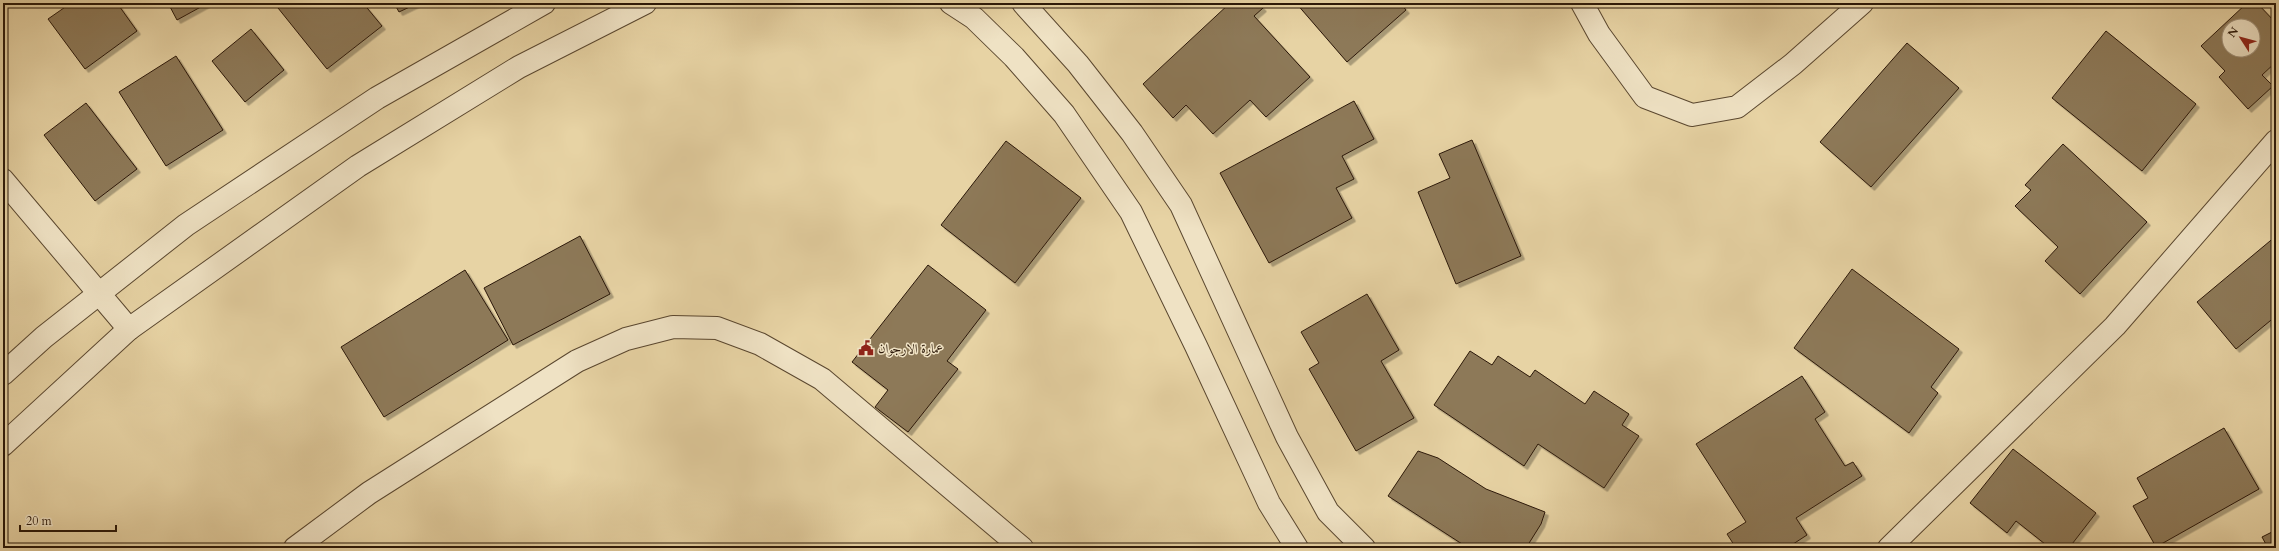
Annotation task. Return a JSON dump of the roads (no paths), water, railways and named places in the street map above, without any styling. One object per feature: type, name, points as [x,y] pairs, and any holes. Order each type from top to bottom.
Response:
[{"type":"street","points":[[3,374],[44,337],[186,225],[371,102],[544,3]]},
{"type":"street","points":[[3,445],[128,329],[358,166],[519,67],[645,3]]},
{"type":"street","points":[[951,3],[974,18],[1014,57],[1064,114],[1131,212],[1196,346],[1269,503],[1297,548]]},
{"type":"street","points":[[1023,3],[1078,64],[1127,126],[1180,205],[1287,437],[1328,512],[1364,548]]},
{"type":"street","points":[[1582,3],[1599,34],[1645,97],[1692,115],[1737,106],[1793,64],[1862,3]]},
{"type":"street","points":[[1890,548],[2114,326],[2276,141]]},
{"type":"street","points":[[3,180],[128,329]]},
{"type":"street","points":[[295,548],[369,493],[577,361],[626,339],[673,327],[717,328],[760,344],[822,379],[1022,548]]},
{"type":"place","name":"عمارة الارجوان","points":[[866,348]]}]
